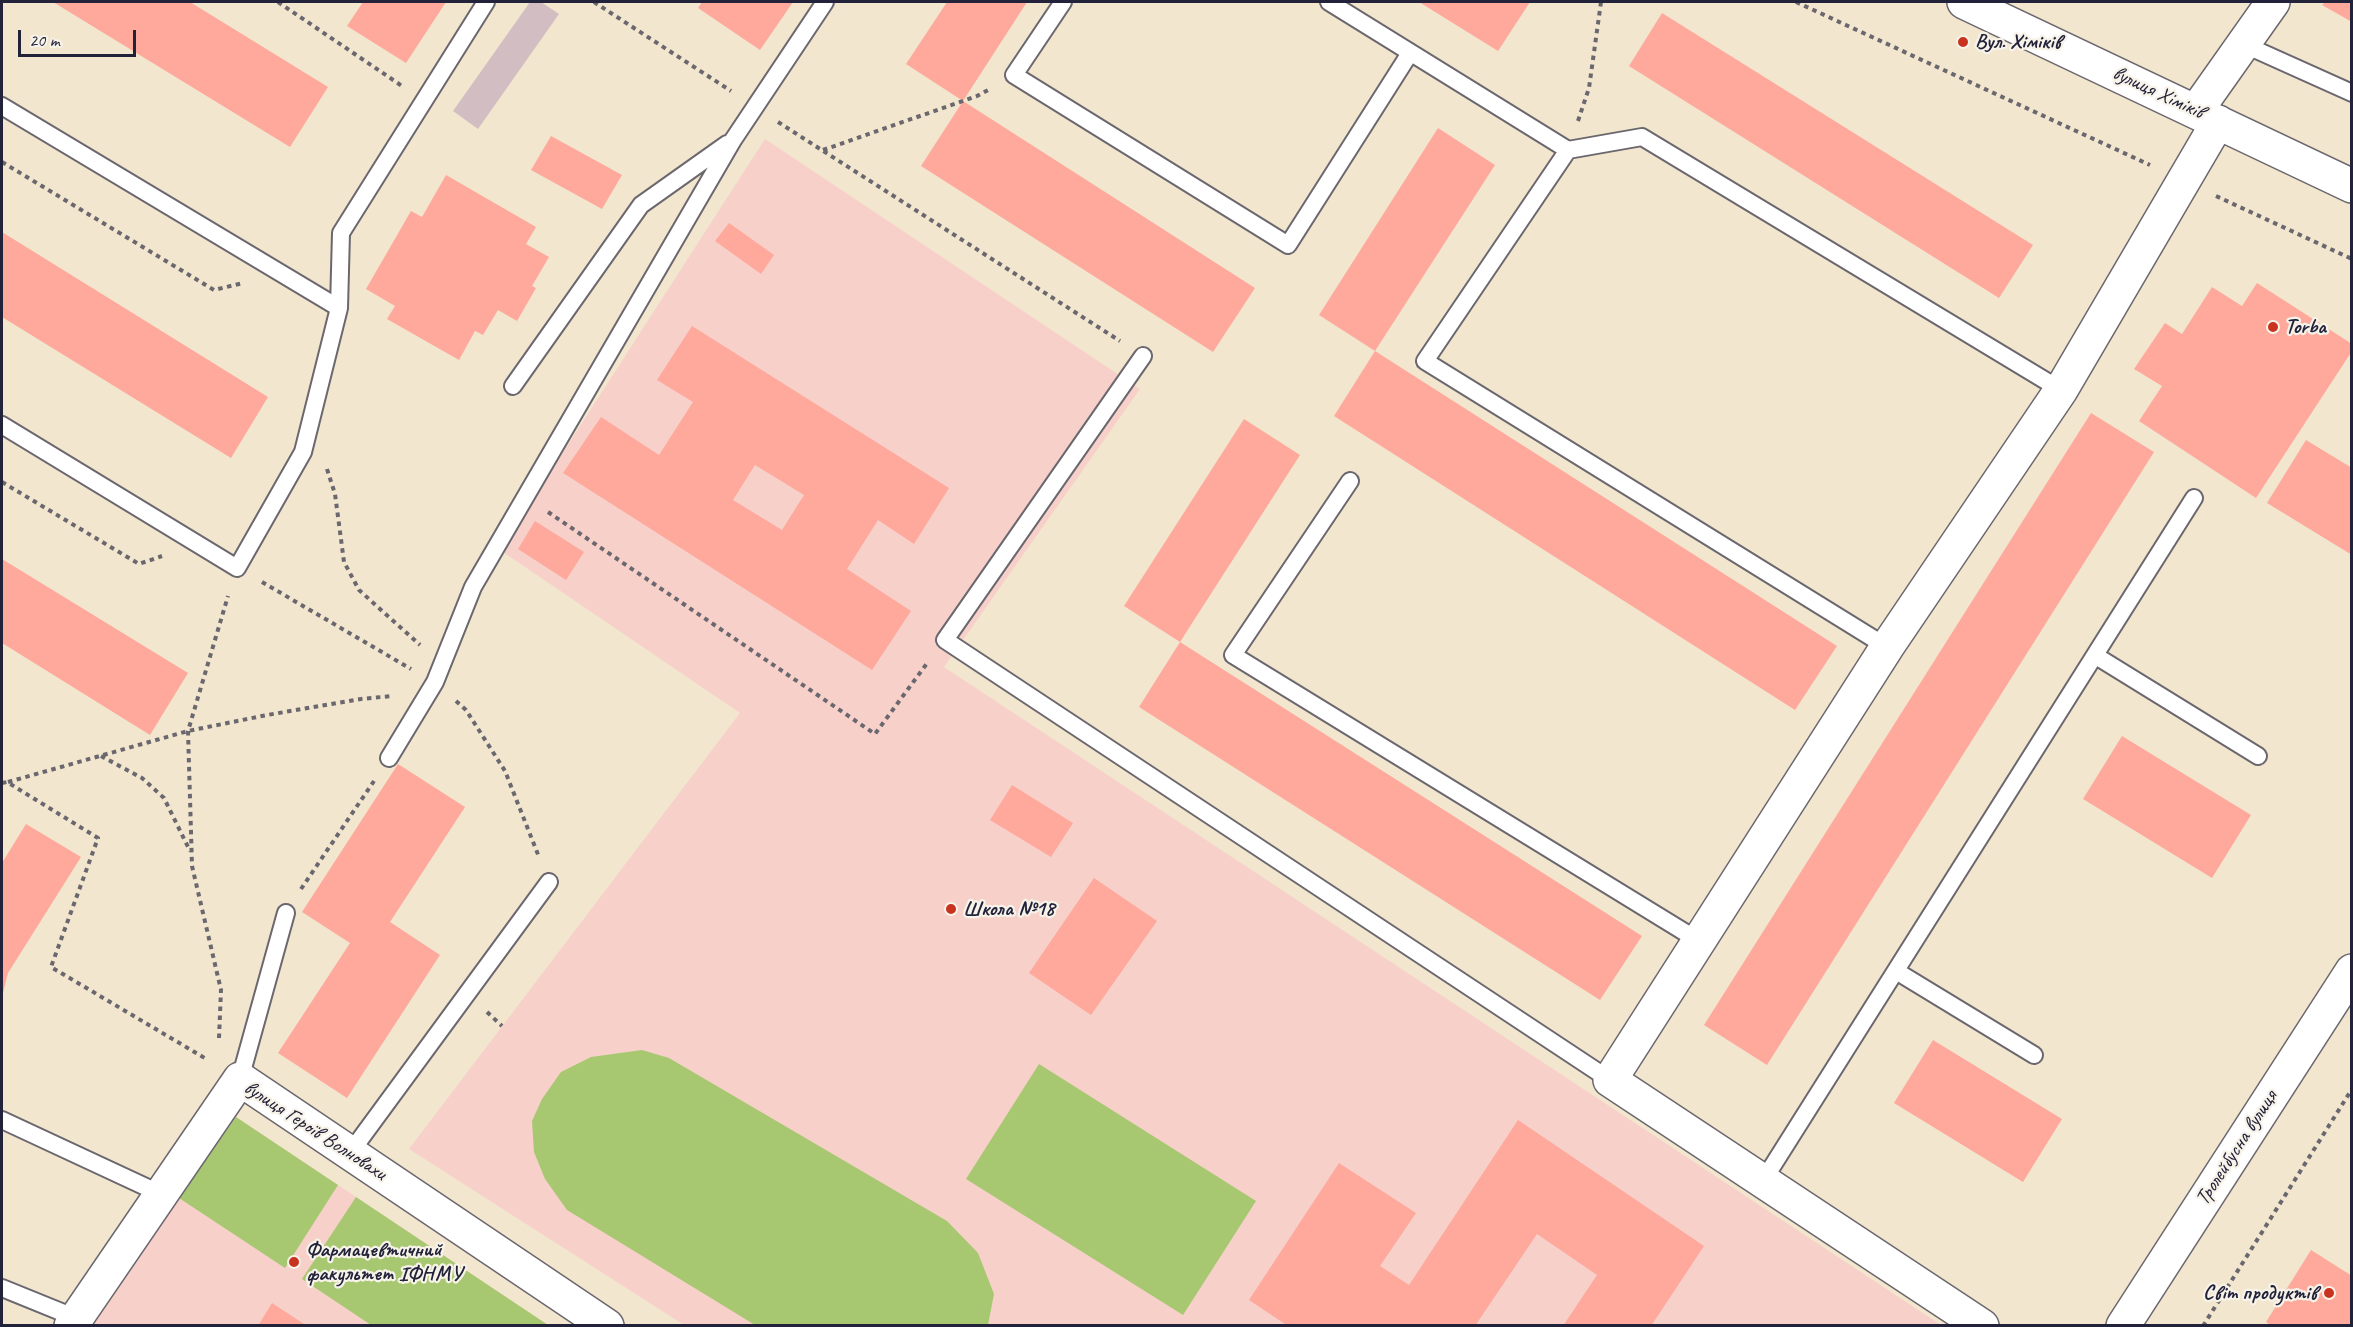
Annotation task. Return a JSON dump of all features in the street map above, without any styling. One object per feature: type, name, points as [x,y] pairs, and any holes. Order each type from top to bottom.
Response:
[{"type":"street","name":"вулиця Хіміків","points":[[1964,2],[2352,186]]},
{"type":"street","points":[[1982,1326],[1610,1080],[1887,647],[2061,390],[2183,180],[2207,117],[2243,44],[2273,2]]},
{"type":"street","name":"Тролейбусна вулиця","points":[[2134,1322],[2352,971]]},
{"type":"street","name":"вулиця Героїв Волновахи","points":[[73,1322],[161,1194],[229,1072],[607,1326]]},
{"type":"lane","points":[[2,424],[237,568],[303,452],[339,308],[341,233],[486,2]]},
{"type":"lane","points":[[389,758],[432,688],[473,587],[733,140],[825,2]]},
{"type":"lane","points":[[1063,2],[1014,75],[1288,245],[1410,53]]},
{"type":"lane","points":[[1329,2],[1568,150],[1642,137],[2061,390]]},
{"type":"lane","points":[[2243,44],[2352,93]]},
{"type":"lane","points":[[2,106],[339,308]]},
{"type":"lane","points":[[513,386],[641,204],[733,140]]},
{"type":"lane","points":[[1568,150],[1425,361],[1887,647]]},
{"type":"lane","points":[[1143,356],[945,640],[1610,1080]]},
{"type":"lane","points":[[1350,481],[1233,655],[1699,941]]},
{"type":"lane","points":[[1763,1181],[2194,498]]},
{"type":"lane","points":[[2096,656],[2258,756]]},
{"type":"lane","points":[[350,1153],[549,882]]},
{"type":"lane","points":[[229,1072],[286,913]]},
{"type":"lane","points":[[1896,971],[2034,1055]]},
{"type":"lane","points":[[2,1120],[161,1194]]},
{"type":"lane","points":[[2,1288],[73,1322]]},
{"type":"path","points":[[278,2],[423,100]]},
{"type":"path","points":[[594,2],[1143,356]]},
{"type":"path","points":[[1568,150],[1589,88],[1601,2]]},
{"type":"path","points":[[1796,2],[2352,260]]},
{"type":"path","points":[[822,150],[976,96]]},
{"type":"path","points":[[2,162],[214,290],[281,273]]},
{"type":"path","points":[[312,417],[335,494],[344,562],[359,590],[443,665]]},
{"type":"path","points":[[2,482],[140,564],[199,543]]},
{"type":"path","points":[[526,497],[875,734],[945,640]]},
{"type":"path","points":[[229,1072],[221,990],[192,866],[188,731],[237,568]]},
{"type":"path","points":[[272,588],[466,710],[505,771],[549,882]]},
{"type":"path","points":[[2,783],[188,731],[267,715],[432,688]]},
{"type":"path","points":[[101,756],[142,778],[164,798],[192,855]]},
{"type":"path","points":[[286,913],[389,758]]},
{"type":"path","points":[[7,782],[98,838],[51,967],[229,1072]]},
{"type":"path","points":[[2203,1326],[2352,1089]]},
{"type":"shaded area","points":[[530,2],[541,2],[559,14],[478,129],[453,111]]},
{"type":"shaded area","name":"Школа №18","points":[[765,139],[1140,389],[944,667],[1941,1325],[684,1325],[409,1149],[740,713],[500,550]]},
{"type":"shaded area","name":"Фармацевтичний факультет ІФНМУ","points":[[236,1117],[548,1325],[91,1326]]},
{"type":"green space","points":[[642,1050],[669,1058],[947,1221],[978,1253],[994,1294],[988,1325],[755,1325],[567,1210],[545,1179],[534,1152],[532,1121],[542,1099],[561,1072],[591,1057]]},
{"type":"green space","points":[[1039,1064],[1256,1201],[1183,1315],[966,1179]]},
{"type":"green space","points":[[236,1117],[338,1185],[285,1268],[179,1198]]},
{"type":"green space","points":[[356,1197],[548,1325],[371,1325],[302,1279]]},
{"type":"building","points":[[53,2],[190,2],[328,87],[290,147]]},
{"type":"building","points":[[363,2],[446,2],[406,63],[347,26]]},
{"type":"building","points":[[702,2],[793,2],[760,50],[698,8]]},
{"type":"building","points":[[947,2],[1027,2],[963,101],[906,64]]},
{"type":"building","points":[[1419,2],[1530,2],[1498,51]]},
{"type":"building","points":[[2325,2],[2352,2],[2352,22],[2322,5]]},
{"type":"building","points":[[1662,13],[2033,245],[1999,298],[1629,66]]},
{"type":"building","points":[[963,101],[1255,288],[1213,352],[921,166]]},
{"type":"building","points":[[1438,128],[1495,165],[1375,351],[1319,315]]},
{"type":"building","points":[[551,136],[622,175],[602,209],[531,170]]},
{"type":"building","points":[[446,175],[536,227],[526,244],[549,257],[532,286],[536,288],[517,321],[498,310],[483,335],[475,331],[459,360],[387,319],[395,306],[366,289],[411,211],[422,217]]},
{"type":"building","points":[[729,223],[774,255],[761,274],[715,241]]},
{"type":"building","points":[[2,232],[268,397],[231,458],[2,317]]},
{"type":"building","points":[[2257,283],[2352,344],[2352,351],[2256,498],[2139,421],[2162,386],[2134,369],[2165,323],[2182,334],[2212,287],[2242,306]]},
{"type":"building","points":[[692,326],[949,488],[914,544],[878,520],[847,569],[911,611],[872,670],[563,473],[601,417],[659,455],[693,402],[657,380]],"holes":[[[755,465],[804,495],[782,530],[733,500]]]},
{"type":"building","points":[[1375,351],[1837,646],[1795,710],[1334,416]]},
{"type":"building","points":[[2091,413],[2154,452],[1767,1065],[1704,1025]]},
{"type":"building","points":[[1244,419],[1300,455],[1180,642],[1124,606]]},
{"type":"building","points":[[2306,440],[2352,468],[2352,555],[2267,503]]},
{"type":"building","points":[[535,521],[584,552],[566,580],[518,549]]},
{"type":"building","points":[[2,559],[188,673],[150,735],[2,643]]},
{"type":"building","points":[[1180,642],[1642,936],[1600,1000],[1139,707]]},
{"type":"building","points":[[2122,736],[2251,815],[2212,878],[2083,799]]},
{"type":"building","points":[[398,764],[465,807],[390,922],[440,955],[347,1098],[278,1053],[350,943],[302,912]]},
{"type":"building","points":[[1012,785],[1073,823],[1051,857],[990,820]]},
{"type":"building","points":[[26,824],[81,857],[8,973],[2,997],[2,863]]},
{"type":"building","points":[[1094,878],[1157,921],[1091,1015],[1029,973]]},
{"type":"building","points":[[1933,1040],[2062,1119],[2023,1182],[1894,1103]]},
{"type":"building","points":[[1518,1120],[1704,1246],[1651,1326],[1563,1326],[1597,1275],[1537,1234],[1475,1326],[1288,1326],[1249,1300],[1339,1163],[1416,1213],[1380,1266],[1409,1285]]},
{"type":"building","points":[[2311,1250],[2352,1276],[2352,1326],[2272,1326],[2266,1322]]},
{"type":"building","points":[[272,1303],[307,1326],[258,1326]]},
{"type":"place","name":"Вул. Хіміків","points":[[1963,42]]},
{"type":"place","name":"Torba","points":[[2273,327]]},
{"type":"place","name":"Школа №18","points":[[951,909]]},
{"type":"place","name":"Фармацевтичний факультет ІФНМУ","points":[[294,1262]]},
{"type":"place","name":"Світ продуктів","points":[[2329,1293]]}]
